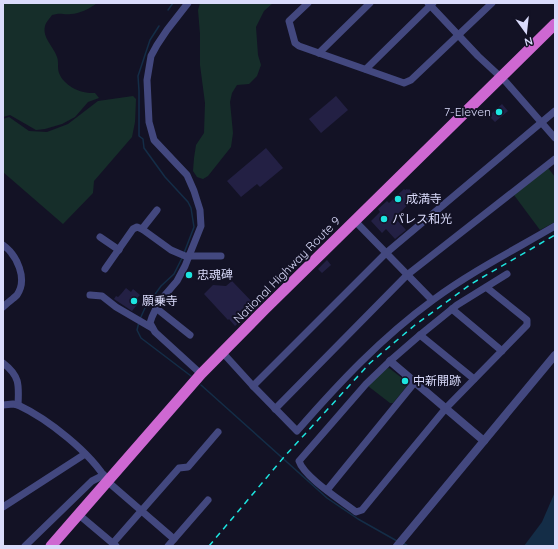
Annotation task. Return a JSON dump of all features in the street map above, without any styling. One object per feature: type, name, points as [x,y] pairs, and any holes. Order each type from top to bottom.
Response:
[{"type":"highway","name":"National Highway Route 9","points":[[51,546],[106,478],[201,374],[265,309],[555,24]]},
{"type":"street","points":[[152,328],[150,322],[156,308],[161,298],[177,281],[185,266],[185,256],[201,226],[200,210],[187,175],[154,140],[149,122],[147,80],[151,56],[157,45],[188,3]]},
{"type":"street","points":[[308,3],[289,21],[295,43],[404,84],[411,80],[492,3]]},
{"type":"street","points":[[319,53],[370,3]]},
{"type":"street","points":[[366,69],[430,4],[506,82],[555,138]]},
{"type":"street","points":[[253,386],[385,254],[555,111]]},
{"type":"street","points":[[275,409],[407,275],[555,159]]},
{"type":"street","points":[[142,229],[157,210]]},
{"type":"street","points":[[355,221],[385,254],[432,300]]},
{"type":"street","points":[[223,353],[297,431],[338,384],[382,341],[432,300],[469,275],[555,226]]},
{"type":"street","points":[[105,269],[137,227],[171,250],[185,256],[221,256]]},
{"type":"street","points":[[100,236],[118,250]]},
{"type":"street","points":[[3,245],[9,249],[17,261],[22,278],[21,285],[16,295],[3,308]]},
{"type":"street","points":[[486,287],[527,320],[527,325],[446,408],[362,510],[356,512],[327,490],[301,467],[299,461],[366,384],[420,334],[452,309],[486,287],[507,274]]},
{"type":"street","points":[[90,295],[102,296],[116,307],[152,328],[201,374]]},
{"type":"street","points":[[156,308],[190,335]]},
{"type":"street","points":[[452,309],[502,351]]},
{"type":"street","points":[[420,334],[474,380]]},
{"type":"street","points":[[397,546],[555,355]]},
{"type":"street","points":[[390,361],[484,441]]},
{"type":"street","points":[[3,363],[12,371],[17,380],[19,389],[18,405]]},
{"type":"street","points":[[327,490],[415,382]]},
{"type":"street","points":[[3,405],[18,405],[54,426],[85,454],[101,470],[106,478],[174,539]]},
{"type":"street","points":[[78,514],[114,545],[179,468],[188,467],[218,432]]},
{"type":"street","points":[[3,507],[85,454]]},
{"type":"street","points":[[25,546],[92,481],[106,478]]},
{"type":"street","points":[[168,546],[208,500]]},
{"type":"green space","points":[[3,3],[97,3],[78,13],[52,15],[47,22],[45,34],[56,53],[58,71],[61,78],[79,91],[95,93],[99,98],[88,102],[75,117],[62,124],[45,129],[36,130],[10,115],[3,117]]},
{"type":"green space","points":[[200,3],[273,3],[264,11],[256,27],[258,55],[261,65],[257,76],[249,84],[237,85],[232,93],[230,102],[233,133],[231,147],[208,176],[203,179],[197,177],[193,171],[196,145],[204,133],[205,103],[200,65],[198,10]]},
{"type":"green space","points":[[133,96],[136,99],[135,122],[132,137],[94,181],[93,193],[63,224],[3,172],[3,119],[9,117],[29,131],[47,132],[68,124],[98,101]]},
{"type":"green space","points":[[548,168],[555,177],[555,222],[540,230],[514,195]]},
{"type":"green space","points":[[389,368],[407,382],[407,386],[393,403],[390,403],[368,386],[385,369]]},
{"type":"water","points":[[555,492],[555,546],[524,546],[542,522]]},
{"type":"building","points":[[336,96],[348,110],[321,133],[309,119]]},
{"type":"building","name":"7-Eleven","points":[[502,104],[508,111],[495,122],[490,117],[492,115],[491,114]]},
{"type":"building","points":[[266,148],[283,168],[260,187],[257,184],[241,197],[227,181]]},
{"type":"building","name":"パレス和光","points":[[404,189],[409,189],[414,194],[412,196],[414,198],[395,218],[406,230],[395,239],[386,229],[382,233],[371,221],[380,212],[378,209],[387,201],[389,203]]},
{"type":"building","points":[[327,260],[331,265],[322,273],[318,269]]},
{"type":"building","points":[[232,281],[256,306],[235,326],[204,294],[213,285],[226,286]]},
{"type":"building","name":"願乗寺","points":[[126,288],[131,292],[133,289],[140,295],[137,298],[140,301],[132,311],[114,299],[116,296],[118,297]]},
{"type":"waterway","points":[[168,10],[173,3]]},
{"type":"waterway","points":[[159,26],[150,40],[138,76],[139,136],[143,139],[144,148],[165,177],[188,202],[191,208],[194,227],[184,253]]},
{"type":"waterway","points":[[140,319],[145,308],[161,286],[174,274],[182,258]]},
{"type":"waterway","points":[[139,322],[137,330],[141,338],[191,376]]},
{"type":"waterway","points":[[201,385],[327,498],[358,519],[397,541]]},
{"type":"waterway","points":[[403,543],[408,546]]},
{"type":"railway","points":[[209,546],[284,457],[370,363],[415,325],[471,284],[555,235]]},
{"type":"place","name":"7-Eleven","points":[[499,112]]},
{"type":"place","name":"成満寺","points":[[398,199]]},
{"type":"place","name":"パレス和光","points":[[384,219]]},
{"type":"place","name":"忠魂碑","points":[[189,275]]},
{"type":"place","name":"願乗寺","points":[[134,301]]},
{"type":"place","name":"中新開跡","points":[[405,381]]}]
